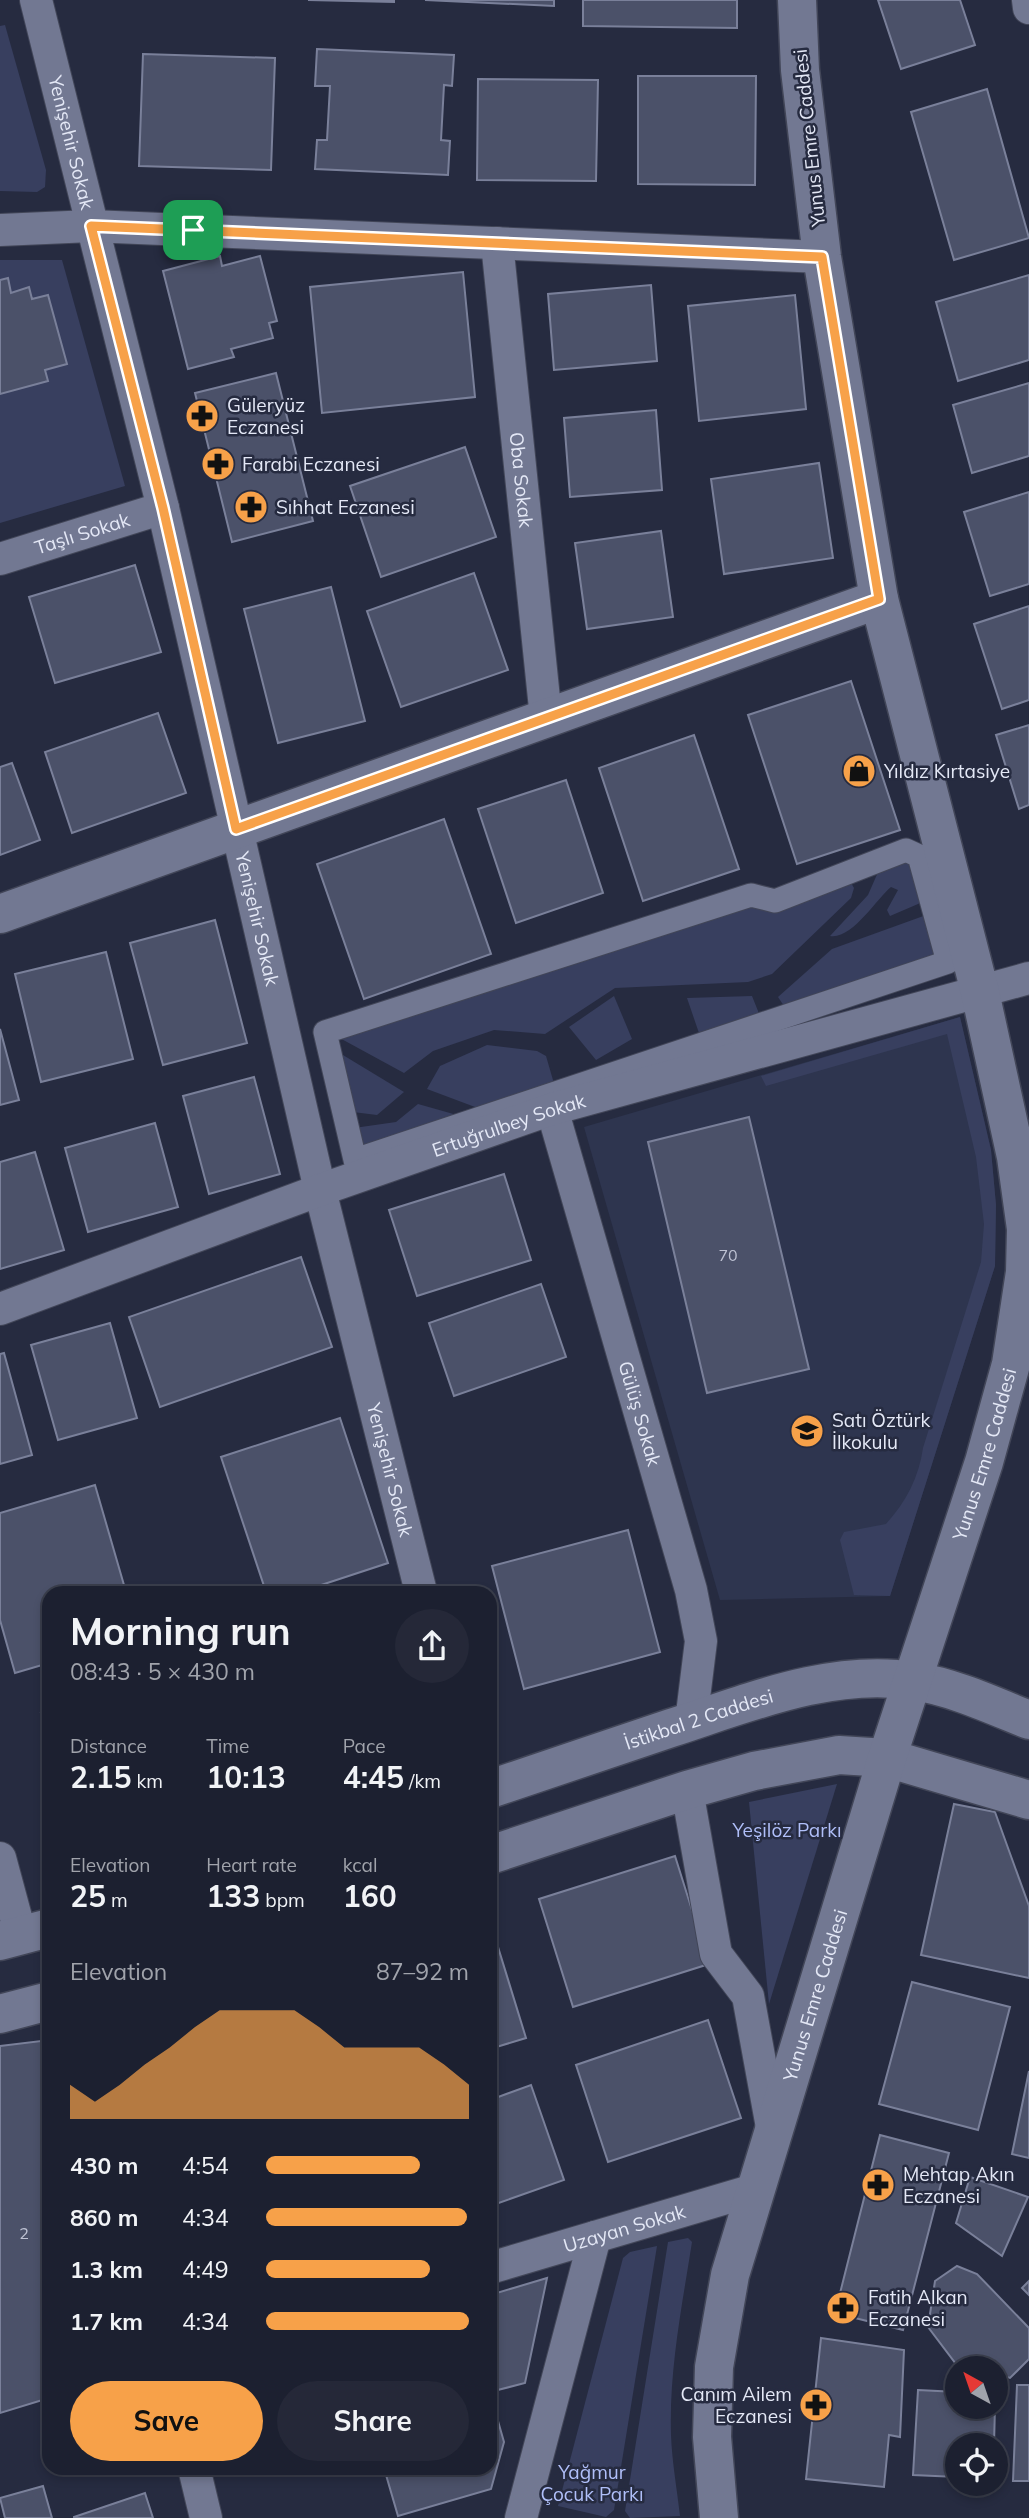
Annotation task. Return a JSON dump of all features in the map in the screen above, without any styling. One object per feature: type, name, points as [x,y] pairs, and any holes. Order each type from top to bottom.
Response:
[{"type":"street","name":"Yenişehir Sokak","points":[[36,0],[163,508],[320,1190],[419,1586]]},
{"type":"street","name":"Yunus Emre Caddesi","points":[[719,2518],[712,2437],[715,2367],[730,2275],[887,1758],[915,1681],[998,1415],[1020,1318],[1025,1272],[1023,1195],[980,992],[879,599],[822,257],[800,70],[797,0]]},
{"type":"street","points":[[1028,0],[1029,8]]},
{"type":"street","points":[[0,230],[91,226],[822,257]]},
{"type":"street","name":"Oba Sokak","points":[[497,243],[546,718]]},
{"type":"street","name":"Taşlı Sokak","points":[[0,559],[163,508]]},
{"type":"street","points":[[0,914],[879,599]]},
{"type":"street","points":[[906,850],[919,856],[948,962],[355,1160],[325,1032],[751,895],[775,901],[906,850]]},
{"type":"street","name":"Ertuğrulbey Sokak","points":[[0,1309],[320,1190],[552,1109],[1029,978]]},
{"type":"street","name":"Gülüş Sokak","points":[[552,1109],[691,1590],[701,1641],[691,1722]]},
{"type":"street","name":"İstikbal 2 Caddesi","points":[[497,1787],[803,1687],[844,1681],[915,1681],[982,1701],[1029,1720]]},
{"type":"street","points":[[497,1853],[687,1790],[754,1772],[839,1755],[887,1758],[1026,1806]]},
{"type":"street","points":[[687,1790],[716,1954],[748,1996],[774,2134]]},
{"type":"street","points":[[0,1858],[23,1935]]},
{"type":"street","points":[[0,2014],[42,2003]]},
{"type":"street","name":"Uzayan Sokak","points":[[497,2266],[757,2189]]},
{"type":"street","points":[[521,2518],[595,2237]]},
{"type":"street","points":[[196,2475],[206,2518]]},
{"type":"shaded area","name":"Satı Öztürk İlkokulu","points":[[960,1017],[991,1150],[996,1205],[995,1266],[890,1596],[720,1600],[584,1127]]},
{"type":"green space","points":[[5,25],[46,170],[45,187],[37,192],[0,191],[0,26]]},
{"type":"green space","points":[[0,260],[62,260],[125,486],[0,523]]},
{"type":"green space","points":[[912,861],[925,901],[890,916],[887,910],[898,890],[891,887],[847,932],[830,936],[868,895],[882,863]]},
{"type":"green space","points":[[850,881],[854,888],[851,898],[772,974],[748,982],[615,988],[545,1034],[494,1030],[433,1051],[404,1073],[336,1036],[749,899]]},
{"type":"green space","points":[[929,914],[943,958],[784,1006],[778,997],[832,949]]},
{"type":"green space","points":[[614,996],[632,1039],[596,1060],[569,1027]]},
{"type":"green space","points":[[752,996],[760,1016],[700,1036],[687,998]]},
{"type":"green space","points":[[960,1017],[991,1150],[996,1205],[995,1266],[890,1596],[854,1595],[840,1540],[844,1532],[886,1524],[910,1489],[981,1262],[984,1224],[976,1157],[947,1034],[766,1086],[761,1076]]},
{"type":"green space","points":[[487,1045],[537,1051],[546,1056],[555,1087],[483,1110],[427,1089],[440,1066]]},
{"type":"green space","points":[[333,1049],[404,1092],[377,1115],[353,1112]]},
{"type":"green space","points":[[418,1104],[464,1117],[360,1155],[354,1128],[396,1122]]},
{"type":"green space","name":"Yeşilöz Parkı","points":[[837,1784],[769,2004],[749,1802]]},
{"type":"green space","points":[[688,2238],[692,2242],[677,2338],[671,2411],[672,2455],[680,2516],[630,2518],[625,2511],[668,2242]]},
{"type":"green space","name":"Yağmur Çocuk Parkı","points":[[657,2246],[614,2510],[606,2517],[558,2506],[623,2258],[630,2252]]},
{"type":"building","points":[[308,0],[394,0],[394,2]]},
{"type":"building","points":[[425,0],[554,0],[554,6]]},
{"type":"building","points":[[583,0],[737,0],[737,28],[583,26]]},
{"type":"building","points":[[878,0],[960,0],[975,45],[901,69]]},
{"type":"building","points":[[317,49],[454,55],[452,86],[444,85],[441,140],[450,141],[448,175],[315,169],[317,140],[327,140],[330,86],[315,86]]},
{"type":"building","points":[[143,54],[275,58],[271,170],[139,166]]},
{"type":"building","points":[[638,76],[756,76],[755,185],[638,184]]},
{"type":"building","points":[[478,79],[598,80],[596,181],[477,180]]},
{"type":"building","points":[[987,89],[1029,238],[954,260],[911,112]]},
{"type":"building","points":[[220,256],[222,266],[260,256],[277,321],[269,323],[273,338],[231,349],[234,357],[188,369],[163,271]]},
{"type":"building","points":[[463,272],[475,397],[322,413],[310,287]]},
{"type":"building","points":[[1029,275],[1029,360],[958,381],[936,302]]},
{"type":"building","points":[[8,278],[11,293],[29,287],[32,299],[48,295],[67,364],[45,370],[48,381],[0,394],[0,280]]},
{"type":"building","points":[[651,285],[657,361],[554,370],[548,294]]},
{"type":"building","points":[[795,295],[806,409],[699,421],[688,306]]},
{"type":"building","points":[[276,373],[313,521],[232,542],[195,393]]},
{"type":"building","points":[[1029,383],[1029,456],[972,473],[953,405]]},
{"type":"building","points":[[656,410],[662,490],[570,497],[564,418]]},
{"type":"building","points":[[465,447],[496,537],[381,577],[350,486]]},
{"type":"building","points":[[819,463],[833,558],[724,574],[711,479]]},
{"type":"building","points":[[1029,492],[1029,584],[990,596],[964,512]]},
{"type":"building","points":[[661,531],[673,617],[587,629],[575,543]]},
{"type":"building","points":[[135,565],[161,652],[55,683],[29,597]]},
{"type":"building","points":[[474,573],[508,670],[401,707],[367,611]]},
{"type":"building","points":[[331,587],[365,721],[278,743],[244,609]]},
{"type":"building","points":[[1029,606],[1029,700],[1002,709],[974,624]]},
{"type":"building","points":[[851,681],[900,830],[797,864],[748,715]]},
{"type":"building","points":[[158,713],[186,793],[72,833],[45,752]]},
{"type":"building","points":[[1029,725],[1029,805],[1019,809],[996,735]]},
{"type":"building","points":[[694,735],[739,869],[643,901],[599,768]]},
{"type":"building","points":[[12,763],[40,840],[0,855],[0,767]]},
{"type":"building","points":[[566,780],[603,893],[516,923],[478,809]]},
{"type":"building","points":[[444,819],[491,954],[364,999],[317,864]]},
{"type":"building","points":[[215,920],[247,1043],[163,1065],[130,943]]},
{"type":"building","points":[[106,952],[133,1059],[41,1082],[15,974]]},
{"type":"building","points":[[0,1029],[19,1100],[0,1105]]},
{"type":"building","points":[[254,1077],[280,1174],[209,1194],[183,1096]]},
{"type":"building","points":[[749,1117],[809,1369],[707,1393],[648,1142]]},
{"type":"building","points":[[155,1123],[178,1207],[88,1232],[65,1148]]},
{"type":"building","points":[[35,1152],[64,1250],[0,1269],[0,1162]]},
{"type":"building","points":[[504,1174],[531,1260],[417,1296],[389,1210]]},
{"type":"building","points":[[301,1257],[332,1347],[160,1407],[129,1317]]},
{"type":"building","points":[[541,1284],[566,1357],[454,1396],[429,1323]]},
{"type":"building","points":[[110,1323],[137,1418],[58,1440],[31,1345]]},
{"type":"building","points":[[4,1353],[32,1455],[0,1464],[0,1354]]},
{"type":"building","points":[[340,1418],[388,1563],[318,1586],[264,1586],[221,1457]]},
{"type":"building","points":[[95,1485],[124,1586],[42,1586],[42,1665],[15,1673],[0,1620],[0,1513]]},
{"type":"building","points":[[628,1530],[660,1652],[524,1689],[492,1566]]},
{"type":"building","points":[[954,1804],[995,1812],[1029,1906],[1029,1978],[921,1955]]},
{"type":"building","points":[[675,1856],[709,1964],[573,2007],[539,1899]]},
{"type":"building","points":[[497,1944],[526,2038],[497,2047]]},
{"type":"building","points":[[912,1982],[1010,2007],[978,2130],[879,2104]]},
{"type":"building","points":[[708,2020],[741,2118],[608,2162],[576,2065]]},
{"type":"building","points":[[41,2041],[42,2044],[42,2400],[0,2413],[0,2046]]},
{"type":"building","points":[[1029,2071],[1029,2158],[1012,2154]]},
{"type":"building","points":[[531,2085],[564,2180],[497,2204],[497,2097]]},
{"type":"building","points":[[880,2135],[949,2153],[903,2330],[835,2313]]},
{"type":"building","points":[[970,2177],[1028,2197],[1002,2256],[956,2223]]},
{"type":"building","points":[[957,2266],[977,2274],[1029,2328],[1029,2359],[1010,2378],[1008,2356],[950,2356],[928,2327],[935,2281]]},
{"type":"building","points":[[547,2278],[525,2383],[497,2390],[497,2293]]},
{"type":"building","points":[[1029,2281],[1029,2295],[1022,2288]]},
{"type":"building","points":[[821,2338],[904,2350],[900,2437],[889,2435],[884,2487],[806,2479]]},
{"type":"building","points":[[1017,2385],[1029,2385],[1029,2481],[1013,2481]]},
{"type":"building","points":[[918,2390],[945,2391],[945,2419],[995,2419],[994,2433],[945,2433],[945,2476],[913,2475]]},
{"type":"building","points":[[497,2421],[504,2442],[497,2467]]},
{"type":"building","points":[[386,2475],[495,2475],[491,2489],[398,2516]]},
{"type":"building","points":[[43,2486],[52,2518],[5,2518],[0,2498]]},
{"type":"building","points":[[145,2493],[153,2518],[74,2518],[74,2517]]},
{"type":"place","name":"Güleryüz Eczanesi","points":[[202,416]]},
{"type":"place","name":"Farabi Eczanesi","points":[[218,464]]},
{"type":"place","name":"Sıhhat Eczanesi","points":[[251,507]]},
{"type":"place","name":"Yıldız Kırtasiye","points":[[859,771]]},
{"type":"place","name":"Satı Öztürk İlkokulu","points":[[807,1431]]},
{"type":"place","name":"Mehtap Akın Eczanesi","points":[[878,2185]]},
{"type":"place","name":"Fatih Alkan Eczanesi","points":[[843,2308]]},
{"type":"place","name":"Canım Ailem Eczanesi","points":[[816,2405]]},
{"type":"route","points":[[91,226],[193,230],[822,257],[879,599],[236,829],[163,508],[91,226]]}]
